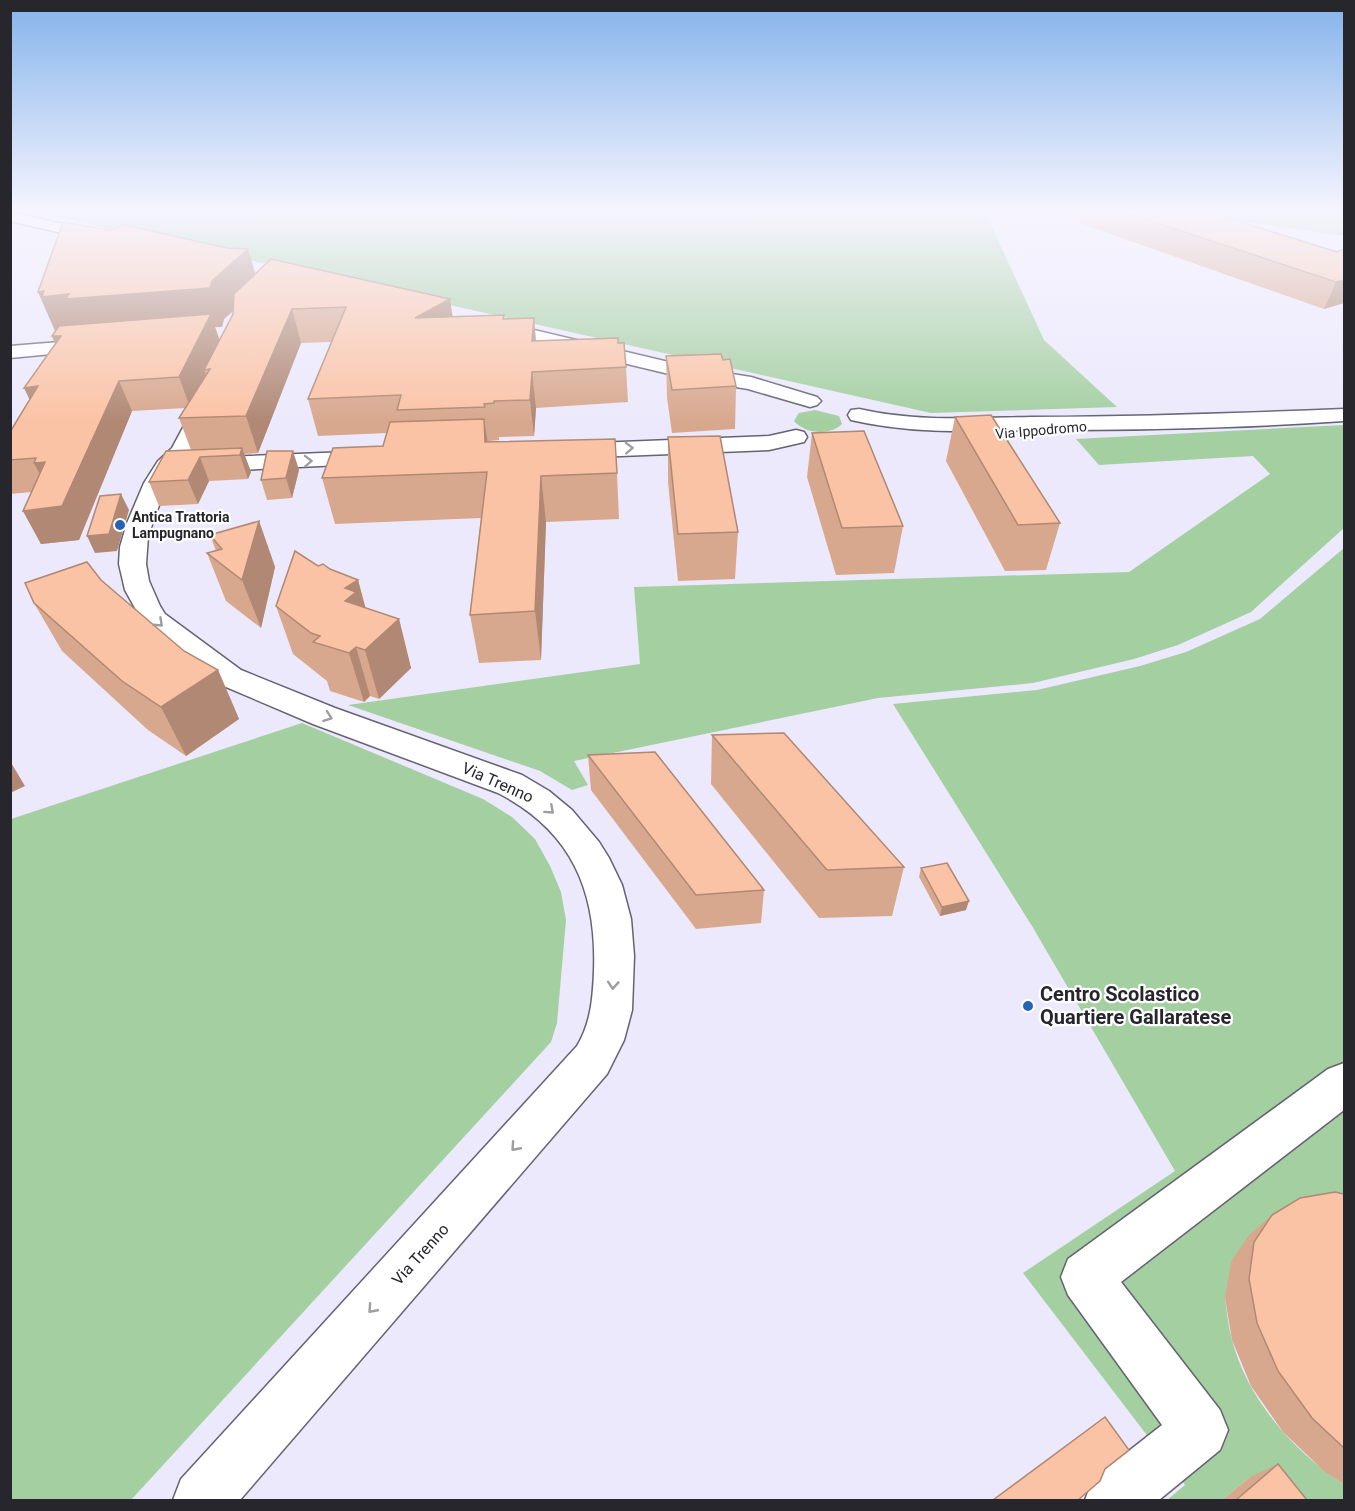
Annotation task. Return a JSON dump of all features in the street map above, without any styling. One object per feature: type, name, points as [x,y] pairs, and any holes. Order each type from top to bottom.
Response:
[{"type":"street","points":[[478,323],[694,374],[751,383],[842,415]]},
{"type":"street","points":[[10,352],[111,344]]},
{"type":"street","points":[[549,452],[769,443],[806,439],[781,428],[779,414],[766,397],[694,374]]},
{"type":"street","name":"Via Trenno","points":[[202,1500],[592,1060],[602,1045],[609,1026],[615,944],[612,913],[603,882],[590,857],[560,819],[535,797],[510,784],[324,716],[230,677],[155,620],[143,601],[131,554],[144,507],[166,466],[181,451],[216,382]]},
{"type":"street","points":[[779,414],[792,404],[842,415]]},
{"type":"street","name":"Via Ippodromo","points":[[842,415],[924,436],[1004,435],[1117,423],[1344,415]]},
{"type":"street","points":[[166,466],[396,457]]},
{"type":"street","points":[[1114,1500],[1200,1430],[1086,1277],[1342,1089]]},
{"type":"green space","points":[[340,281],[1017,281],[1044,340],[1117,407],[931,413]]},
{"type":"green space","points":[[815,410],[839,416],[842,424],[831,430],[818,432],[804,429],[794,421],[799,413]]},
{"type":"green space","points":[[1344,425],[1344,528],[1251,612],[1178,645],[1134,659],[1033,683],[878,698],[574,761],[588,785],[572,790],[540,771],[348,705],[640,664],[634,587],[1129,572],[1270,474],[1253,456],[1099,465],[1076,439]]},
{"type":"green space","points":[[1344,548],[1344,1219],[1225,1298],[1232,1340],[1249,1383],[1275,1422],[1291,1440],[1308,1457],[1344,1484],[1344,1500],[1269,1500],[1250,1477],[1222,1500],[1167,1500],[1185,1485],[1023,1273],[1175,1171],[1032,926],[893,704],[1037,690],[1140,666],[1186,652],[1260,619]]},
{"type":"green space","points":[[302,723],[483,799],[512,817],[535,839],[561,892],[566,920],[557,1023],[551,1042],[131,1500],[11,1500],[11,819]]},
{"type":"building","points":[[42,281],[213,281],[210,288],[66,299],[69,294],[42,297],[44,291],[38,292]]},
{"type":"building","points":[[248,281],[367,281],[450,299],[415,318],[504,315],[503,319],[534,318],[532,341],[618,338],[618,343],[624,343],[626,367],[532,372],[530,400],[494,401],[494,403],[484,404],[485,407],[397,410],[401,395],[308,399],[346,307],[292,309],[246,416],[179,418],[210,369],[204,370],[233,314],[234,294]]},
{"type":"building","points":[[211,314],[179,377],[119,381],[62,506],[23,511],[45,462],[34,463],[36,458],[10,460],[10,432],[38,386],[24,388],[61,336],[52,336],[59,326]]},
{"type":"building","points":[[721,354],[723,360],[730,359],[736,386],[672,390],[666,356]]},
{"type":"building","points":[[991,415],[1060,523],[1018,525],[955,417]]},
{"type":"building","points":[[484,419],[485,442],[615,439],[617,473],[541,476],[535,611],[470,615],[487,472],[322,478],[333,448],[383,446],[390,422]]},
{"type":"building","points":[[864,431],[903,526],[842,528],[812,433]]},
{"type":"building","points":[[720,436],[738,532],[678,534],[668,437]]},
{"type":"building","points":[[242,448],[240,455],[200,457],[188,480],[149,482],[166,451]]},
{"type":"building","points":[[267,451],[293,451],[286,478],[261,480]]},
{"type":"building","points":[[121,494],[109,534],[87,536],[100,496]]},
{"type":"building","points":[[259,521],[242,580],[207,553],[222,549],[210,535]]},
{"type":"building","points":[[295,551],[318,566],[323,564],[358,580],[345,588],[356,592],[345,601],[399,619],[365,650],[356,647],[349,653],[313,642],[320,636],[311,633],[276,606]]},
{"type":"building","points":[[87,562],[101,580],[184,651],[218,670],[161,707],[122,681],[34,603],[25,583]]},
{"type":"building","points":[[784,733],[904,867],[827,870],[712,735]]},
{"type":"building","points":[[655,752],[764,890],[696,895],[588,755]]},
{"type":"building","points":[[947,863],[969,901],[942,907],[921,868]]},
{"type":"building","points":[[1335,1192],[1344,1194],[1344,1448],[1312,1418],[1278,1371],[1257,1323],[1249,1279],[1254,1242],[1272,1215],[1300,1198]]},
{"type":"building","points":[[1105,1417],[1129,1450],[1105,1469],[1100,1481],[1078,1500],[993,1500]]},
{"type":"building","points":[[1278,1464],[1307,1500],[1236,1500]]},
{"type":"place","name":"Antica Trattoria Lampugnano","points":[[120,525]]},
{"type":"place","name":"Centro Scolastico Quartiere Gallaratese","points":[[1028,1006]]}]
